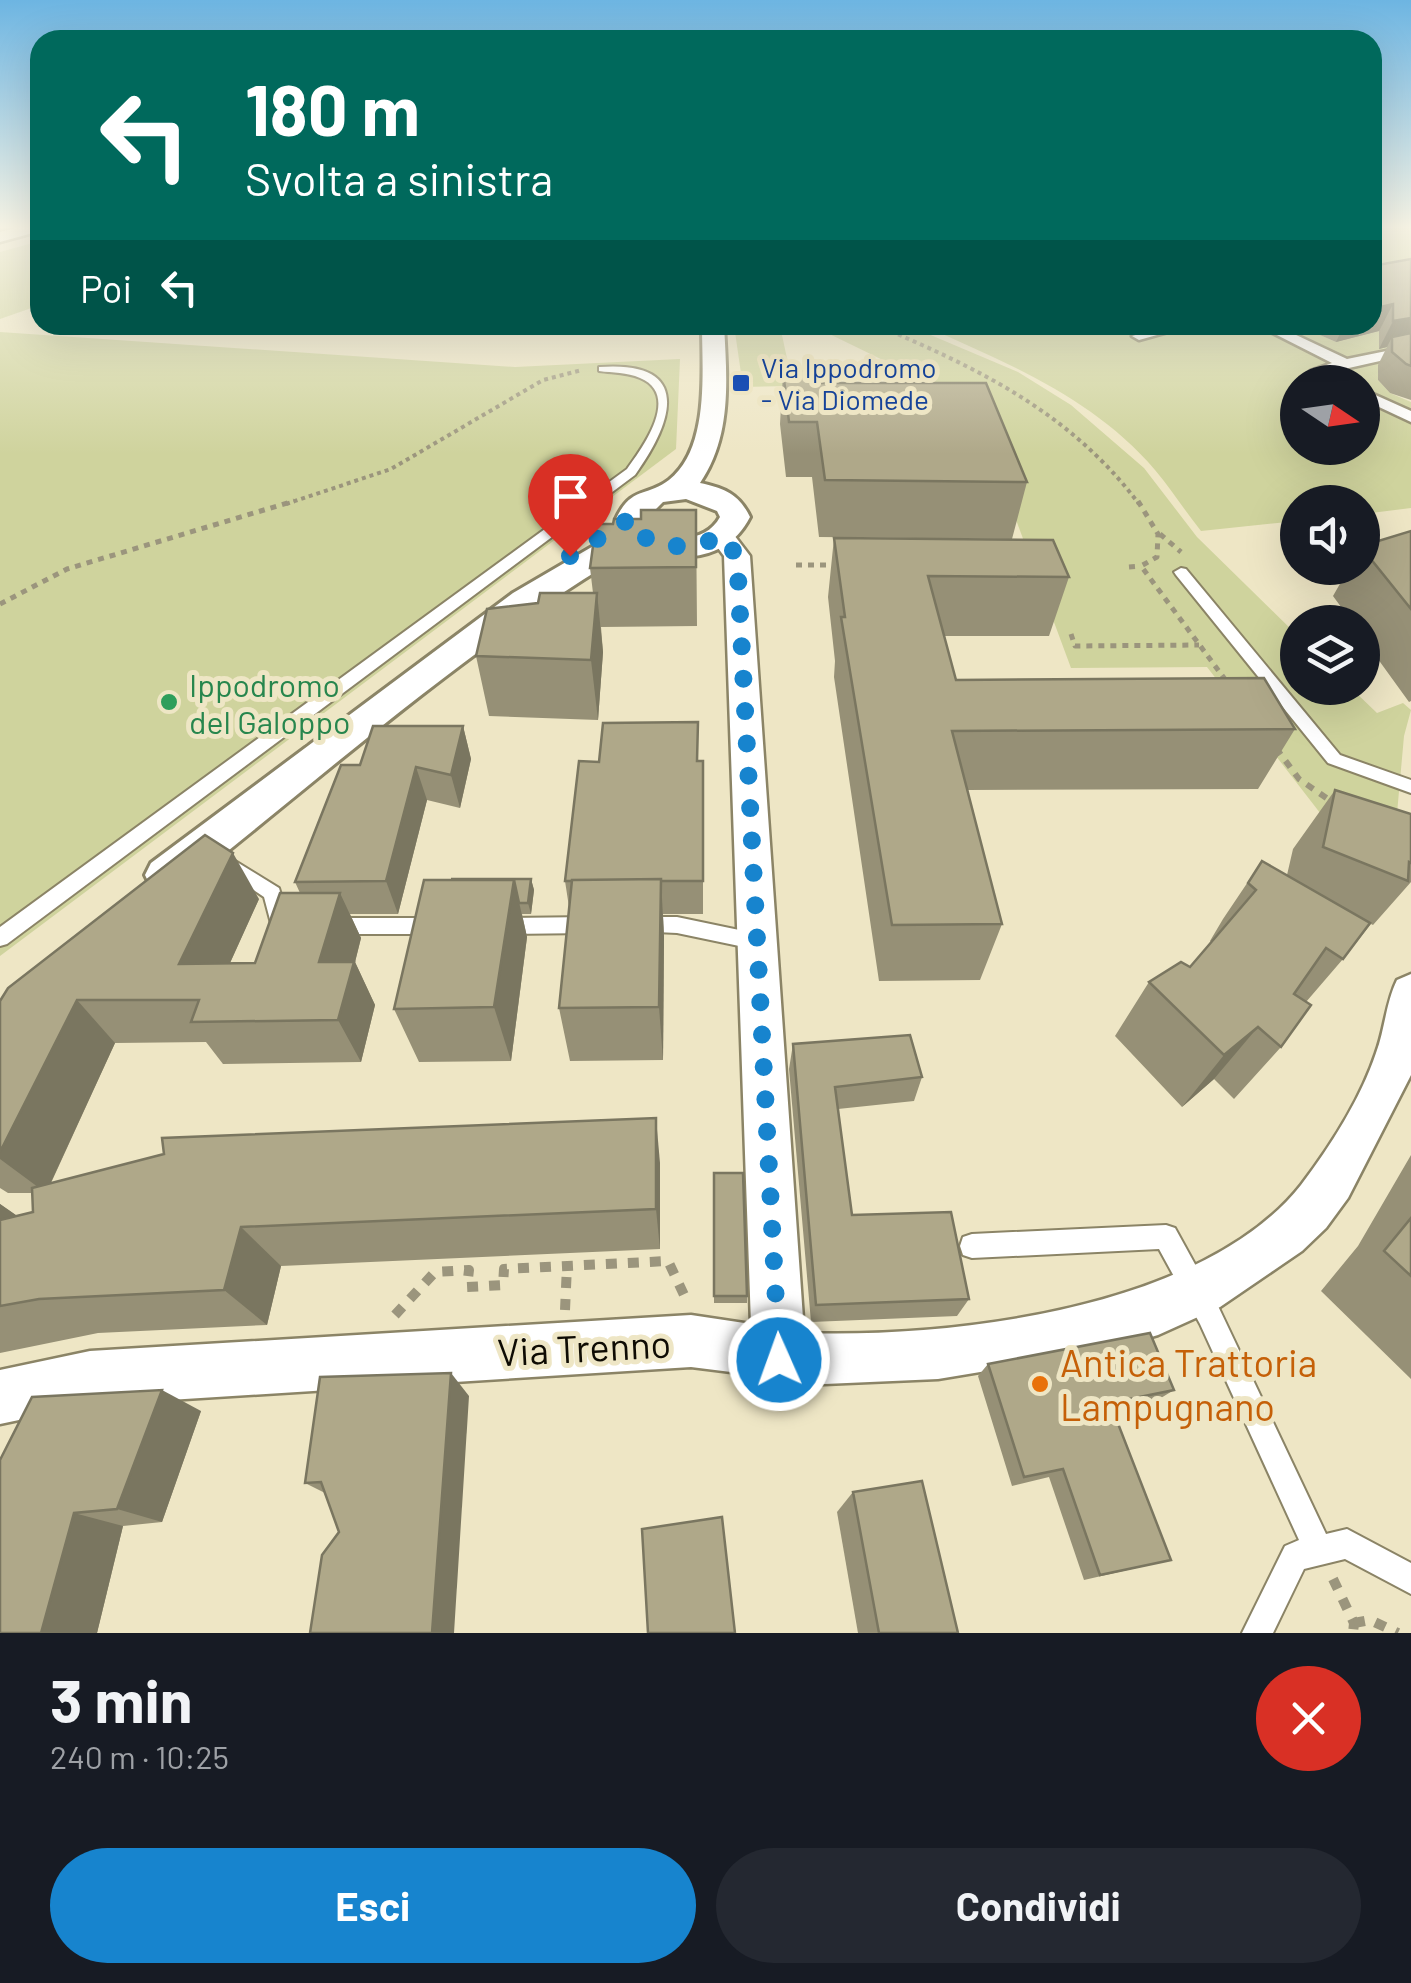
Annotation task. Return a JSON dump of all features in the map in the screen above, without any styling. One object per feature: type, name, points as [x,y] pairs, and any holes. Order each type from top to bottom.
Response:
[{"type":"street","points":[[674,491],[688,480],[703,456],[714,365],[713,335]]},
{"type":"street","points":[[1139,336],[1143,335]]},
{"type":"street","points":[[1285,335],[1345,364]]},
{"type":"street","points":[[1342,365],[1411,350]]},
{"type":"street","points":[[639,529],[686,546],[722,536],[735,517],[724,478],[730,418],[714,365]]},
{"type":"street","points":[[1380,401],[1411,416]]},
{"type":"street","points":[[140,896],[524,600],[614,548],[639,529],[643,500],[724,478]]},
{"type":"street","points":[[722,536],[737,556],[779,1360]]},
{"type":"street","name":"Via Trenno","points":[[0,1396],[90,1378],[691,1341],[737,1344],[779,1360],[965,1350],[1142,1316],[1196,1290],[1277,1238],[1320,1199],[1396,1066],[1411,992]]},
{"type":"lane","points":[[0,938],[630,472],[655,442],[665,415],[662,388],[650,375],[629,368],[603,368]]},
{"type":"lane","points":[[1181,572],[1334,759],[1411,787]]},
{"type":"lane","points":[[202,848],[272,893],[276,924],[676,925],[744,939]]},
{"type":"lane","points":[[972,1246],[1166,1237],[1196,1290],[1318,1549]]},
{"type":"lane","points":[[1257,1633],[1295,1556],[1347,1544],[1411,1579]]},
{"type":"path","points":[[899,335],[973,366],[1036,402],[1116,470],[1159,534],[1156,556],[1141,566],[1129,566]]},
{"type":"path","points":[[0,604],[67,569],[378,474],[450,437],[543,380],[575,370],[603,368]]},
{"type":"path","points":[[796,565],[855,566]]},
{"type":"path","points":[[1141,566],[1233,690]]},
{"type":"path","points":[[1071,634],[1076,646],[1200,645]]},
{"type":"path","points":[[1266,735],[1299,780],[1343,810]]},
{"type":"path","points":[[384,1327],[434,1272],[468,1270],[467,1286],[485,1286],[503,1285],[504,1269],[668,1262],[694,1314]]},
{"type":"path","points":[[564,1319],[567,1266]]},
{"type":"path","points":[[1318,1549],[1354,1628],[1370,1620],[1398,1633]]},
{"type":"green space","points":[[0,301],[30,301],[30,308],[0,319]]},
{"type":"green space","points":[[1387,329],[1411,340],[1380,378],[1380,365],[1280,365],[1280,465],[1380,465],[1380,382],[1390,393],[1411,402],[1411,508],[1380,512],[1380,485],[1280,485],[1280,523],[1201,531],[1131,445],[1105,422],[1047,384],[944,335],[1320,335],[1336,342],[1382,335],[1382,330]]},
{"type":"green space","name":"Ippodromo del Galoppo","points":[[0,332],[515,367],[680,359],[676,449],[0,956]]},
{"type":"green space","points":[[735,335],[782,335],[793,386],[743,387]]},
{"type":"green space","points":[[832,335],[931,335],[1018,372],[1071,405],[1144,468],[1197,537],[1280,618],[1280,705],[1369,705],[1377,713],[1403,703],[1411,710],[1404,736],[1389,902],[1207,667],[1071,668],[973,404]]},
{"type":"building","points":[[1382,301],[1411,301],[1411,318],[1393,321],[1393,304],[1382,307]]},
{"type":"building","points":[[1411,333],[1411,366],[1392,352],[1392,337]]},
{"type":"building","points":[[783,371],[817,371],[819,383],[986,383],[1027,482],[825,480],[817,422],[789,422]]},
{"type":"building","points":[[641,510],[696,510],[696,567],[590,568],[596,524],[641,519]]},
{"type":"building","points":[[1411,531],[1411,609],[1380,570],[1380,540]]},
{"type":"building","points":[[834,538],[1053,540],[1069,577],[928,576],[956,680],[1264,678],[1295,729],[952,731],[1002,924],[892,925],[841,617],[845,617]]},
{"type":"building","points":[[540,593],[597,593],[591,660],[476,656],[487,609],[538,603]]},
{"type":"building","points":[[698,722],[697,761],[703,761],[703,881],[565,881],[579,761],[599,762],[603,723]]},
{"type":"building","points":[[373,726],[463,726],[451,775],[416,767],[386,881],[295,882],[341,765],[360,765]]},
{"type":"building","points":[[1335,790],[1411,814],[1408,881],[1323,847]]},
{"type":"building","points":[[205,835],[233,853],[179,964],[255,963],[280,893],[340,893],[319,962],[354,962],[338,1020],[191,1022],[199,1000],[77,1000],[0,1152],[0,1001],[8,988]]},
{"type":"building","points":[[1262,861],[1370,923],[1343,959],[1326,948],[1294,994],[1311,1005],[1281,1047],[1258,1027],[1224,1055],[1149,982],[1181,962],[1190,967],[1256,890],[1248,883]]},
{"type":"building","points":[[451,879],[531,879],[528,903],[519,903],[514,880]]},
{"type":"building","points":[[661,879],[659,1007],[559,1008],[572,880]]},
{"type":"building","points":[[424,880],[514,880],[494,1007],[394,1009]]},
{"type":"building","points":[[910,1035],[922,1077],[835,1087],[852,1215],[951,1212],[969,1299],[816,1305],[793,1044]]},
{"type":"building","points":[[656,1118],[656,1209],[241,1227],[224,1290],[39,1299],[0,1306],[0,1220],[33,1212],[32,1188],[164,1154],[162,1138]]},
{"type":"building","points":[[714,1173],[743,1173],[747,1296],[714,1296]]},
{"type":"building","points":[[1411,1218],[1411,1276],[1384,1251]]},
{"type":"building","points":[[1150,1333],[1174,1390],[1110,1403],[1171,1560],[1100,1575],[1063,1469],[1024,1477],[988,1364]]},
{"type":"building","points":[[451,1373],[432,1633],[310,1633],[322,1555],[339,1532],[321,1482],[305,1483],[320,1377]]},
{"type":"building","points":[[162,1390],[117,1509],[74,1513],[41,1633],[0,1633],[0,1460],[32,1397]]},
{"type":"building","points":[[922,1481],[958,1633],[879,1633],[853,1492]]},
{"type":"building","points":[[722,1517],[735,1633],[648,1633],[642,1529]]},
{"type":"place","name":"Via Ippodromo - Via Diomede","points":[[741,383]]},
{"type":"place","name":"Ippodromo del Galoppo","points":[[169,702]]},
{"type":"place","name":"Antica Trattoria Lampugnano","points":[[1040,1384]]},
{"type":"route","points":[[570,556],[631,518],[636,531],[648,539],[686,546],[722,536],[737,556],[779,1360]]}]
